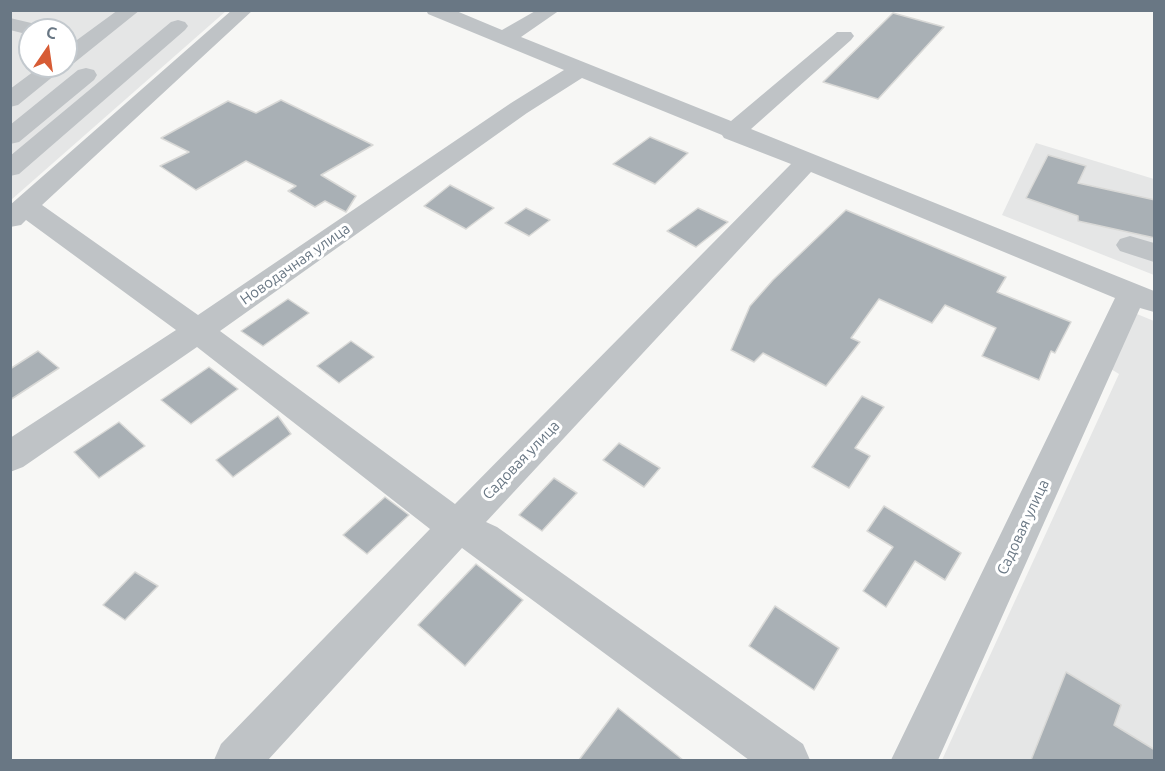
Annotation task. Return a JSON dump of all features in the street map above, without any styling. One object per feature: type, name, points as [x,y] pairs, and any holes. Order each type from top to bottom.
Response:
[{"type":"street","points":[[244,10],[17,212],[198,331],[457,527],[483,539],[787,760]]},
{"type":"street","name":"Садовая улица","points":[[435,10],[732,133],[1143,298],[914,760]]},
{"type":"street","points":[[502,37],[519,31],[551,10]]},
{"type":"street","points":[[165,17],[174,44],[201,49]]},
{"type":"street","points":[[78,52],[165,17]]},
{"type":"street","points":[[10,170],[165,17]]},
{"type":"street","points":[[732,133],[844,36]]},
{"type":"street","points":[[10,137],[100,64]]},
{"type":"street","name":"Новодачная улица","points":[[10,457],[198,331],[519,108],[579,70]]},
{"type":"street","points":[[10,100],[39,78]]},
{"type":"street","name":"Садовая улица","points":[[237,760],[806,163]]},
{"type":"street","points":[[10,170],[54,178]]},
{"type":"shaded area","points":[[11,11],[226,11],[11,200]]},
{"type":"shaded area","points":[[1036,143],[1154,179],[1154,275],[1002,215]]},
{"type":"shaded area","points":[[1132,312],[1154,321],[1154,760],[942,760],[1119,374],[1106,366]]},
{"type":"building","points":[[893,13],[944,27],[878,99],[823,82]]},
{"type":"building","points":[[281,100],[373,145],[321,175],[356,196],[346,212],[325,201],[315,207],[288,191],[296,186],[246,161],[196,190],[160,166],[189,152],[161,138],[228,101],[256,113]]},
{"type":"building","points":[[650,137],[688,153],[655,184],[613,164]]},
{"type":"building","points":[[1048,155],[1086,166],[1078,183],[1155,200],[1155,238],[1078,221],[1078,216],[1026,198]]},
{"type":"building","points":[[450,185],[494,208],[466,229],[424,206]]},
{"type":"building","points":[[526,208],[550,220],[529,236],[505,223]]},
{"type":"building","points":[[698,208],[728,222],[696,247],[667,231]]},
{"type":"building","points":[[846,210],[1006,277],[997,292],[1071,322],[1055,353],[1051,351],[1039,380],[982,356],[996,328],[945,305],[932,323],[879,299],[851,338],[860,342],[826,386],[763,353],[754,362],[731,350],[750,306],[773,280]]},
{"type":"building","points":[[288,299],[309,313],[263,346],[241,331]]},
{"type":"building","points":[[351,341],[374,357],[339,383],[317,366]]},
{"type":"building","points":[[38,351],[59,368],[10,400],[10,369]]},
{"type":"building","points":[[209,367],[238,389],[191,424],[161,400]]},
{"type":"building","points":[[862,396],[884,407],[855,448],[870,456],[849,488],[812,467]]},
{"type":"building","points":[[278,416],[291,434],[233,477],[216,460]]},
{"type":"building","points":[[119,422],[145,446],[99,478],[74,452]]},
{"type":"building","points":[[619,443],[660,468],[644,487],[603,460]]},
{"type":"building","points":[[554,478],[577,493],[542,531],[519,515]]},
{"type":"building","points":[[385,497],[409,515],[367,554],[343,535]]},
{"type":"building","points":[[884,506],[961,553],[945,580],[915,561],[886,607],[863,591],[893,547],[867,531]]},
{"type":"building","points":[[476,564],[523,600],[465,666],[418,625]]},
{"type":"building","points":[[135,572],[158,586],[125,620],[103,605]]},
{"type":"building","points":[[775,606],[839,648],[814,690],[749,646]]},
{"type":"building","points":[[1066,672],[1121,705],[1114,725],[1155,750],[1155,760],[1031,760]]},
{"type":"building","points":[[618,708],[683,760],[579,760]]}]
